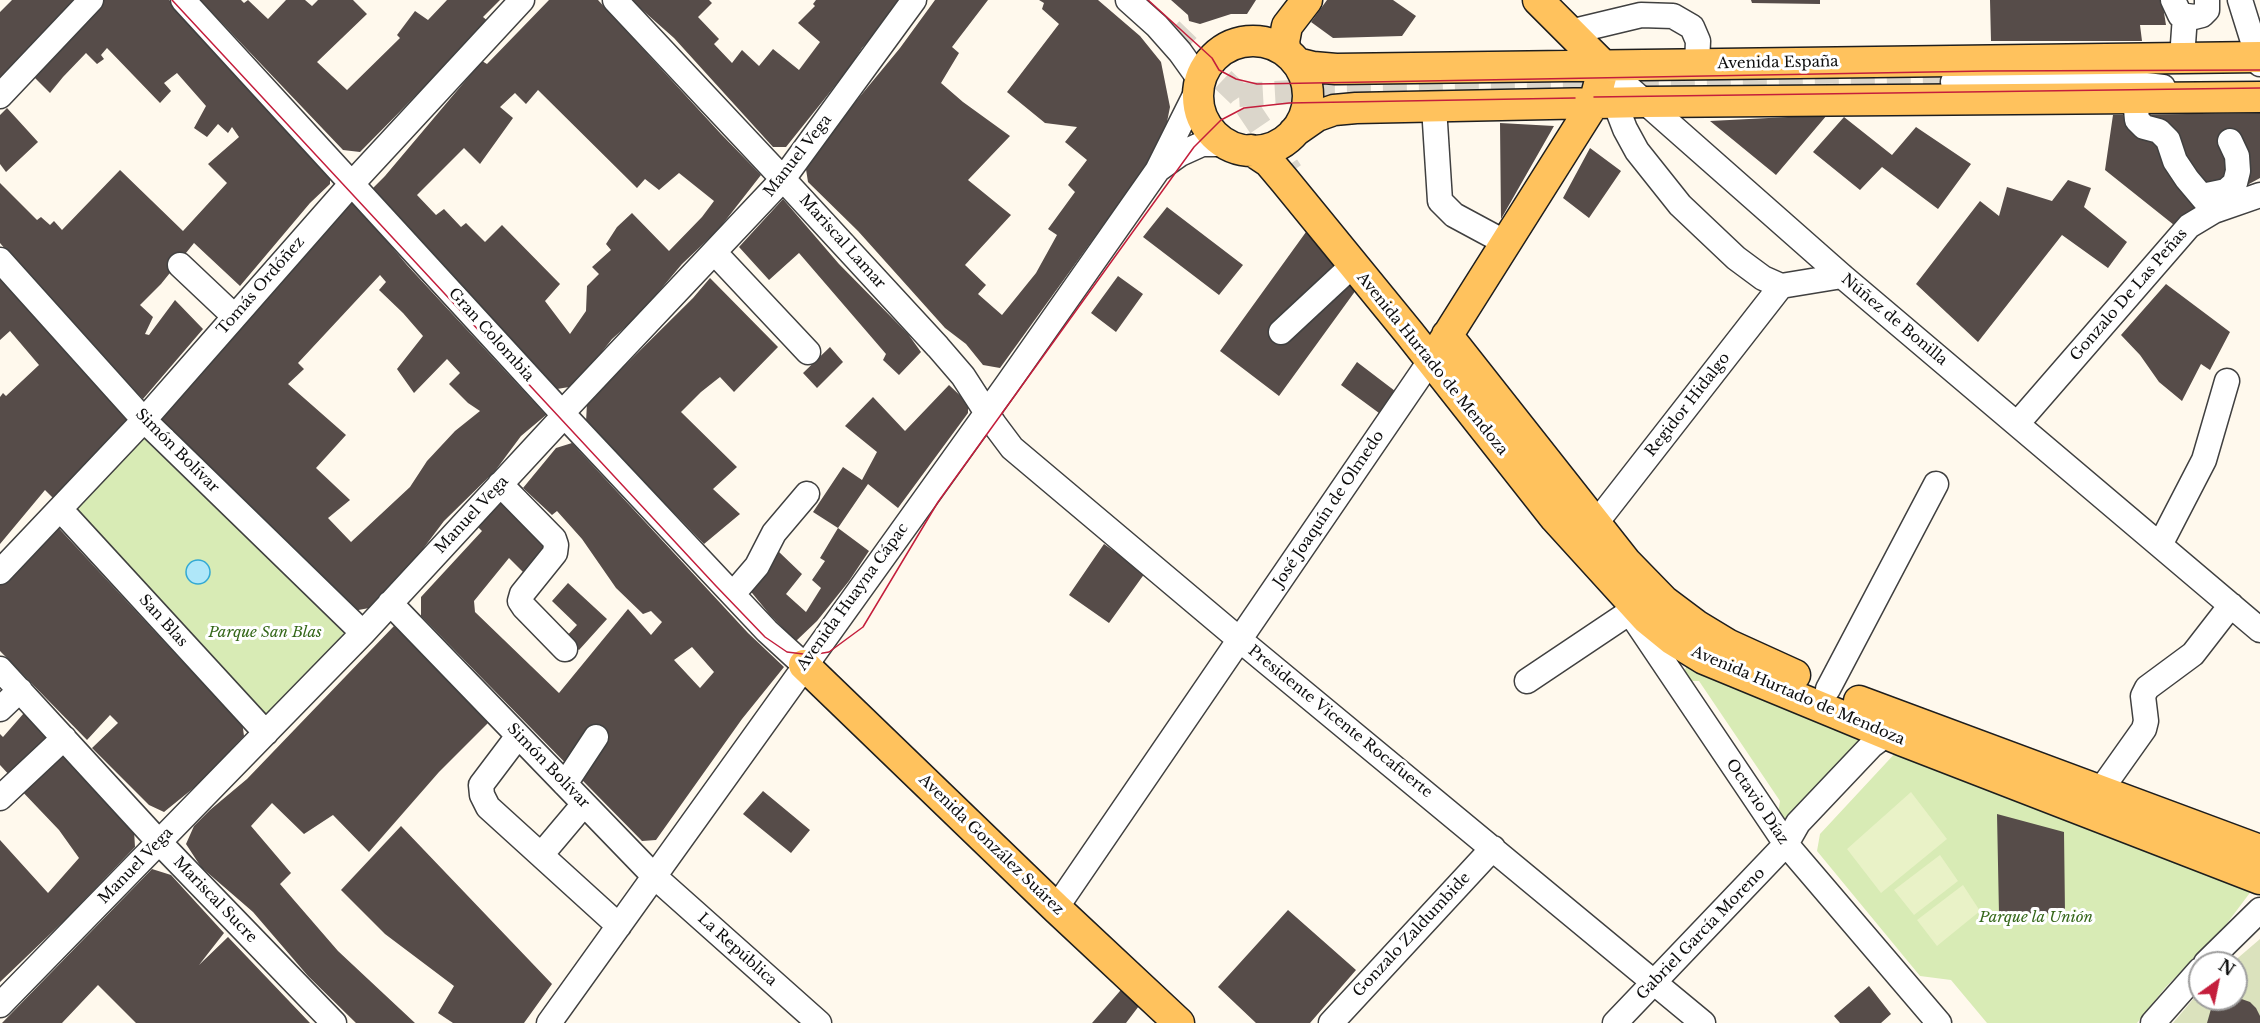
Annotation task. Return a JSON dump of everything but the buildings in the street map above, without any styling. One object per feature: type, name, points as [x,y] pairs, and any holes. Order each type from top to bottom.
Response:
[{"type":"main road","points":[[1243,42],[1259,30],[1282,0]]},
{"type":"main road","points":[[1294,132],[1302,120],[1307,103],[1307,90],[1304,76],[1284,42],[1287,26],[1307,0]]},
{"type":"main road","name":"Núñez de Bonilla","points":[[1538,0],[1570,32],[1589,66]]},
{"type":"main road","points":[[1291,57],[1272,45],[1258,41],[1243,42],[1227,47],[1212,58],[1199,84],[1198,102],[1207,125],[1225,143],[1244,149],[1273,147],[1317,116],[1334,110],[1646,102],[2251,97]]},
{"type":"main road","name":"Avenida España","points":[[1291,57],[1313,67],[1336,69],[2182,58],[2259,59]]},
{"type":"main road","name":"José Joaquín de Olmedo","points":[[1430,361],[1506,243],[1605,103],[1589,66]]},
{"type":"main road","name":"Avenida Hurtado de Mendoza","points":[[1244,149],[1269,162],[1555,518],[1646,618],[1683,646],[1726,668],[1890,725],[2100,791],[2260,850]]},
{"type":"main road","name":"Avenida Hurtado de Mendoza","points":[[1447,335],[1626,562],[1664,601],[1696,625],[1729,645],[1828,689],[1890,725],[2260,879]]},
{"type":"main road","name":"Avenida González Suárez","points":[[804,665],[1179,1023]]},
{"type":"street","points":[[0,96],[91,0]]},
{"type":"street","name":"Gran Colombia","points":[[183,0],[562,413],[767,631],[804,665]]},
{"type":"street","name":"Tomás Ordóñez","points":[[0,572],[144,420],[353,183],[522,0]]},
{"type":"street","name":"Mariscal Lamar","points":[[615,0],[783,178],[957,369],[987,412]]},
{"type":"street","name":"Manuel Vega","points":[[0,1005],[363,633],[560,420],[562,413],[783,178],[914,0]]},
{"type":"street","points":[[1128,0],[1173,44],[1199,84],[1157,171]]},
{"type":"street","points":[[2179,8],[2194,17],[2202,15],[2207,10],[2207,0]]},
{"type":"street","points":[[2240,0],[2259,59]]},
{"type":"street","points":[[2179,8],[2182,58]]},
{"type":"street","points":[[1570,32],[1641,15],[1673,16],[1692,27],[1698,41],[1697,64]]},
{"type":"street","name":"Núñez de Bonilla","points":[[1589,66],[1646,102],[1842,276],[2260,630]]},
{"type":"street","points":[[1953,82],[2111,81],[2251,97]]},
{"type":"street","points":[[2135,98],[2138,120],[2144,127],[2159,131],[2168,140],[2175,161],[2208,204],[2235,183],[2238,171],[2237,156],[2230,141]]},
{"type":"street","points":[[1605,103],[1625,129],[1637,151],[1680,205],[1736,258],[1763,278],[1781,286],[1842,276]]},
{"type":"street","points":[[1434,106],[1440,201],[1454,215],[1506,243]]},
{"type":"street","points":[[1157,171],[1180,154],[1202,144],[1220,144],[1244,149]]},
{"type":"street","name":"Avenida Huayna Cápac","points":[[549,1023],[1157,171]]},
{"type":"street","name":"Gonzalo De Las Peñas","points":[[2017,424],[2208,204],[2260,195]]},
{"type":"street","points":[[714,252],[808,352]]},
{"type":"street","name":"Simón Bolívar","points":[[0,260],[144,420],[363,633]]},
{"type":"street","points":[[1281,332],[1353,265]]},
{"type":"street","points":[[180,266],[234,316]]},
{"type":"street","name":"Regidor Hidalgo","points":[[1596,523],[1781,286]]},
{"type":"street","name":"José Joaquín de Olmedo","points":[[1056,908],[1430,361]]},
{"type":"street","points":[[2160,545],[2204,460],[2227,381]]},
{"type":"street","name":"Presidente Vicente Rocafuerte","points":[[987,412],[1012,448],[1703,1023]]},
{"type":"street","points":[[500,484],[554,539],[555,553],[522,594],[520,601],[565,649]]},
{"type":"street","points":[[1828,689],[1936,484]]},
{"type":"street","points":[[733,594],[757,566],[774,533],[807,494]]},
{"type":"street","name":"San Blas","points":[[60,509],[266,733]]},
{"type":"street","name":"Octavio Díaz","points":[[1598,564],[1786,844],[1939,1023]]},
{"type":"street","name":"Simón Bolívar","points":[[390,603],[655,877]]},
{"type":"street","points":[[2100,791],[2144,729],[2146,721],[2143,696],[2147,688],[2193,654],[2231,605]]},
{"type":"street","points":[[1527,681],[1630,612]]},
{"type":"street","name":"Mariscal Sucre","points":[[0,669],[159,842],[334,1023]]},
{"type":"street","points":[[0,709],[20,690]]},
{"type":"street","name":"Gabriel García Moreno","points":[[1616,1023],[1786,844],[1803,835],[1882,752],[1890,725]]},
{"type":"street","points":[[518,736],[482,785],[482,795],[488,807],[619,926]]},
{"type":"street","points":[[564,784],[596,737]]},
{"type":"street","points":[[0,798],[64,738]]},
{"type":"street","points":[[541,855],[584,804]]},
{"type":"street","name":"Gonzalo Zaldumbide","points":[[1331,1023],[1493,848]]},
{"type":"street","name":"La República","points":[[655,877],[819,1023]]},
{"type":"street","points":[[2218,951],[2260,910]]},
{"type":"street","points":[[2153,1023],[2188,983]]},
{"type":"green space","name":"Parque San Blas","points":[[139,431],[352,629],[268,723],[69,505]]},
{"type":"green space","points":[[1687,665],[1855,732],[1862,741],[1786,824],[1778,814],[1780,801],[1699,681],[1690,681],[1684,672]]},
{"type":"green space","name":"Parque la Unión","points":[[1899,749],[2252,890],[2225,926],[2201,951],[2188,951],[2188,964],[2137,1023],[1987,1023],[1951,980],[1920,976],[1817,851],[1820,834]]},
{"type":"green space","points":[[1911,792],[1947,839],[1881,893],[1847,849]]},
{"type":"green space","points":[[1940,855],[1958,881],[1914,915],[1894,890]]},
{"type":"green space","points":[[1963,885],[1980,911],[1937,946],[1917,920]]},
{"type":"green space","points":[[2260,939],[2260,1023],[2173,1023],[2188,1005],[2188,1011],[2248,1011],[2248,951],[2246,951]]},
{"type":"water","points":[[198,560],[207,563],[210,572],[207,581],[198,584],[189,581],[186,572],[189,563]]},
{"type":"tunnel","points":[[1171,30],[1239,95],[1291,172]]},
{"type":"tunnel","points":[[1239,95],[1293,92],[1953,82]]},
{"type":"tram line","points":[[172,0],[765,637],[787,652],[811,655],[829,652],[863,627],[938,502],[1194,147],[1221,120],[1244,108],[1289,103],[1575,98]]},
{"type":"tram line","points":[[1148,0],[1212,58],[1219,70],[1236,79],[1257,84],[1986,71],[2260,70]]},
{"type":"tram line","points":[[1594,97],[2260,88]]}]
